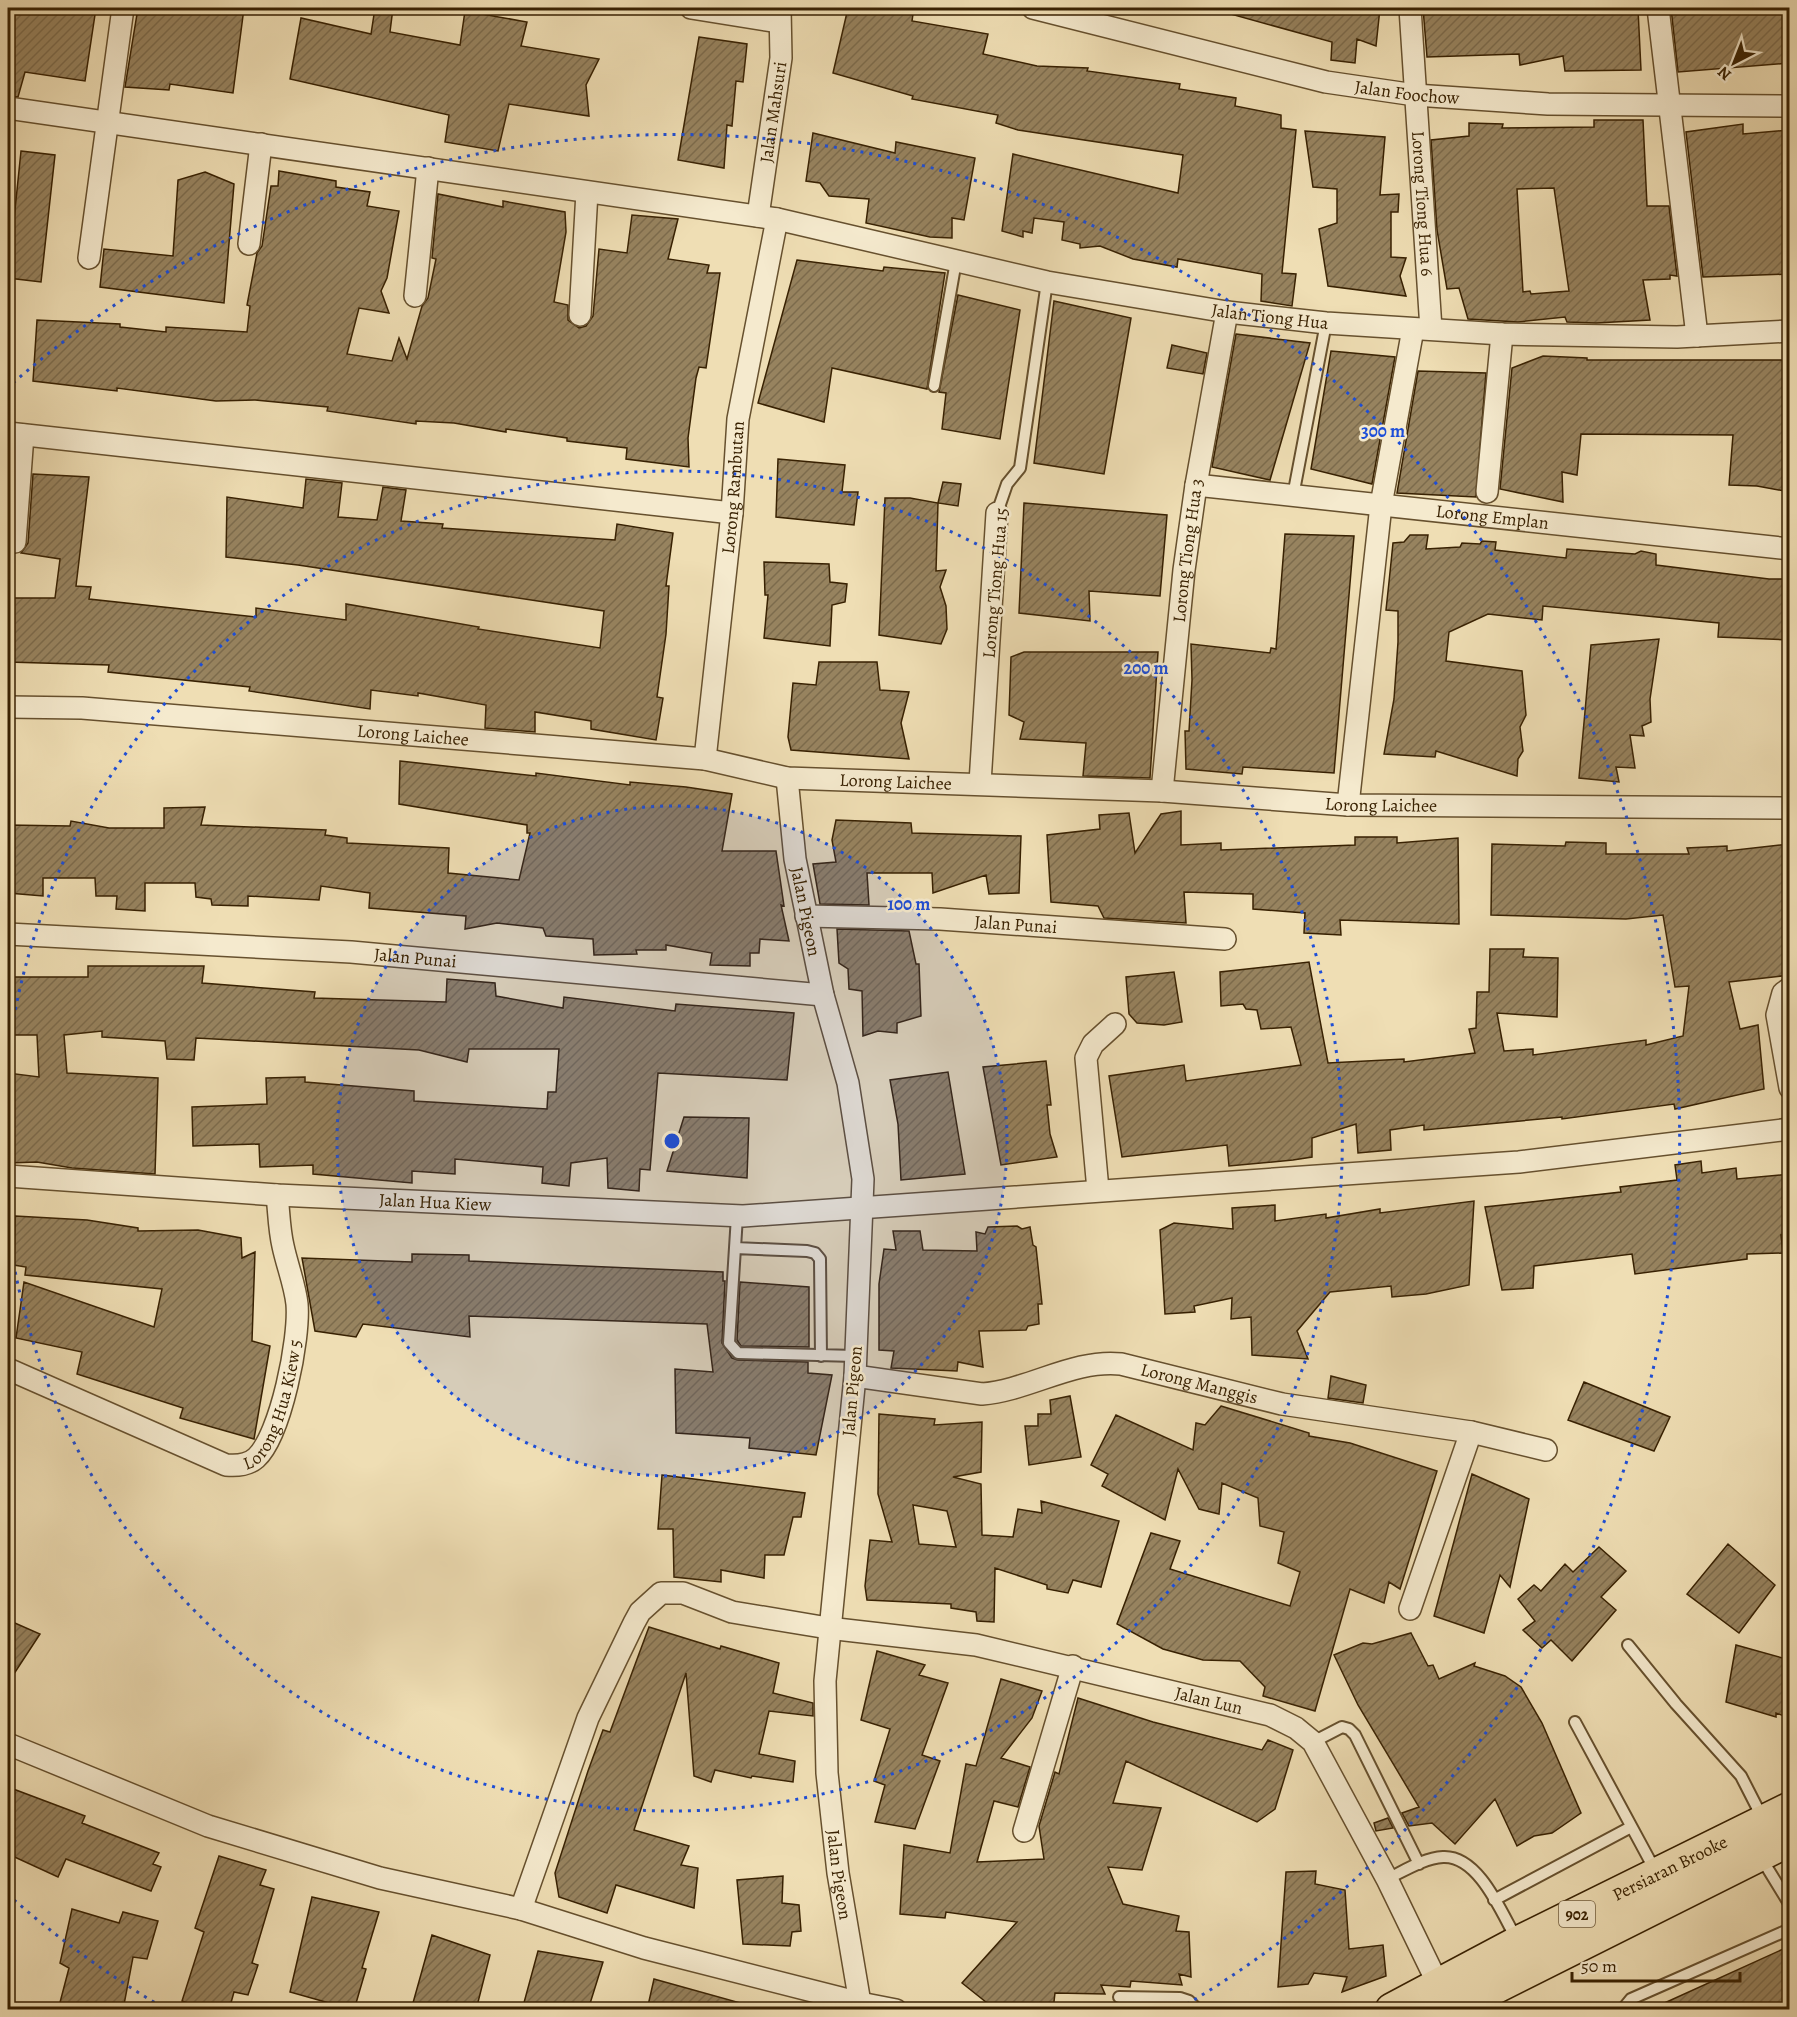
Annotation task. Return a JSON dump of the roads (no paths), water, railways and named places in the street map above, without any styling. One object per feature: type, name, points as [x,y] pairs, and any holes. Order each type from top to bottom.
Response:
[{"type":"main road","name":"Persiaran Brooke","points":[[1392,2010],[1444,1998],[1759,1854],[1781,1823]]},
{"type":"main road","name":"Persiaran Brooke","points":[[1444,1998],[1518,1943],[1658,1875],[1781,1823]]},
{"type":"street","points":[[89,258],[123,8]]},
{"type":"street","points":[[691,8],[780,15]]},
{"type":"street","name":"Jalan Foochow","points":[[1033,8],[1326,82],[1415,95],[1548,104],[1790,106]]},
{"type":"street","name":"Lorong Tiong Hua 6","points":[[1348,805],[1381,505],[1422,329],[1410,8]]},
{"type":"street","points":[[1658,8],[1697,336]]},
{"type":"street","name":"Jalan Mahsuri","points":[[768,218],[781,58],[780,15]]},
{"type":"street","name":"Jalan Tiong Hua","points":[[8,108],[768,218],[1047,282],[1227,312],[1326,323],[1502,334],[1697,336],[1790,331]]},
{"type":"street","points":[[249,244],[261,144]]},
{"type":"street","points":[[415,296],[428,168]]},
{"type":"street","points":[[580,315],[587,192]]},
{"type":"street","name":"Lorong Rambutan","points":[[705,759],[732,513],[738,418],[768,218]]},
{"type":"street","name":"Lorong Tiong Hua 3","points":[[1162,791],[1184,570],[1196,485],[1227,312]]},
{"type":"street","points":[[1487,492],[1502,334]]},
{"type":"street","points":[[15,542],[15,434],[732,513]]},
{"type":"street","name":"Lorong Emplan","points":[[1196,485],[1790,549]]},
{"type":"street","name":"Lorong Tiong Hua 15","points":[[980,783],[997,513]]},
{"type":"street","name":"Lorong Laichee","points":[[8,706],[82,708],[705,759],[786,778],[1162,791],[1348,805],[1790,808]]},
{"type":"street","name":"Jalan Pigeon","points":[[786,778],[795,859],[823,995],[848,1083],[863,1179],[855,1366],[828,1628],[825,1681],[827,1773],[838,1873],[859,2006]]},
{"type":"street","name":"Jalan Punai","points":[[806,916],[940,919],[1225,939]]},
{"type":"street","name":"Jalan Punai","points":[[8,933],[351,952],[823,995]]},
{"type":"street","points":[[1790,988],[1783,993],[1777,1015],[1790,1089]]},
{"type":"street","points":[[1098,1190],[1086,1058],[1093,1044],[1115,1024]]},
{"type":"street","name":"Jalan Hua Kiew","points":[[8,1176],[277,1195],[737,1216],[1519,1162],[1790,1129]]},
{"type":"street","name":"Lorong Hua Kiew 5","points":[[8,1369],[226,1465],[237,1466],[254,1460],[267,1444],[284,1398],[296,1338],[297,1303],[282,1242],[277,1195]]},
{"type":"street","name":"Lorong Manggis","points":[[855,1366],[982,1394],[1004,1392],[1102,1362],[1282,1404],[1471,1432],[1546,1450]]},
{"type":"street","points":[[1410,1609],[1471,1432]]},
{"type":"street","name":"Jalan Lun","points":[[521,1909],[588,1718],[640,1612],[661,1593],[683,1593],[732,1612],[828,1628],[976,1645],[1073,1666],[1270,1715],[1296,1728],[1313,1742],[1387,1880],[1444,1998]]},
{"type":"street","points":[[1024,1831],[1073,1666]]},
{"type":"street","points":[[8,1744],[208,1826],[380,1878],[521,1909],[644,1948],[859,2006],[897,2010]]},
{"type":"lane","points":[[934,386],[956,261]]},
{"type":"lane","name":"Lorong Tiong Hua 15","points":[[997,513],[1007,484],[1020,468],[1047,282]]},
{"type":"lane","points":[[1293,496],[1326,323]]},
{"type":"lane","points":[[737,1216],[729,1342],[734,1349],[738,1353],[821,1356],[855,1366]]},
{"type":"lane","points":[[735,1248],[807,1251],[815,1253],[820,1259],[821,1356]]},
{"type":"lane","points":[[1628,1645],[1676,1704],[1781,1823]]},
{"type":"lane","points":[[1575,1722],[1658,1875]]},
{"type":"lane","points":[[1313,1742],[1342,1727],[1349,1729],[1355,1735],[1419,1864]]},
{"type":"lane","points":[[1494,1900],[1631,1827]]},
{"type":"lane","points":[[1759,1854],[1790,1905]]},
{"type":"lane","points":[[1387,1880],[1419,1864],[1442,1857],[1457,1858],[1471,1866],[1494,1900],[1518,1943]]},
{"type":"lane","points":[[1620,2009],[1631,1999],[1790,1929]]},
{"type":"lane","points":[[1119,1997],[1180,1998],[1189,2001],[1198,2010]]}]
